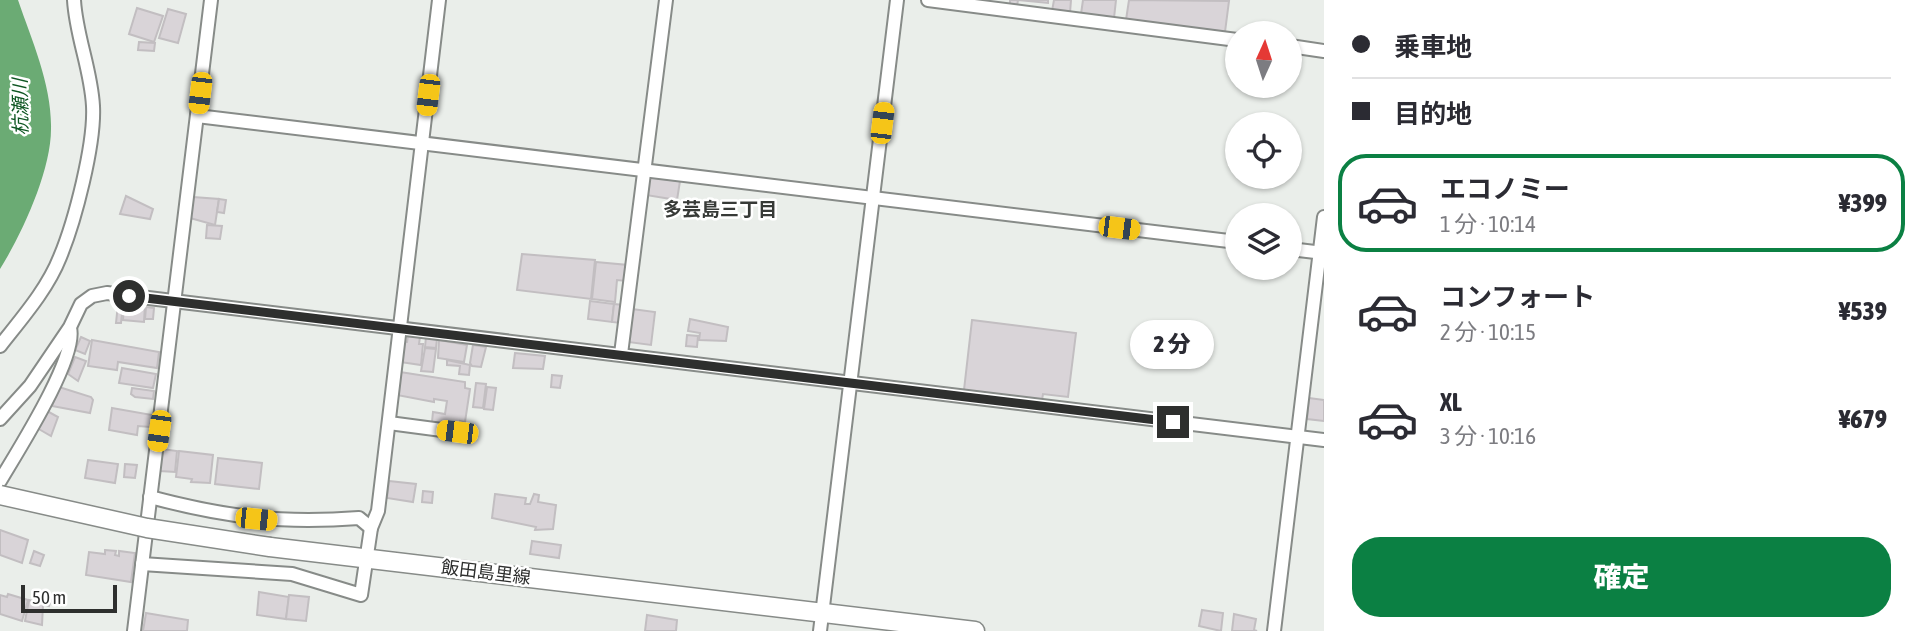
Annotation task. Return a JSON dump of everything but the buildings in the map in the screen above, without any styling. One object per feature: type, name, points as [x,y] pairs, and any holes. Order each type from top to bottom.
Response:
[{"type":"main road","name":"飯田島里線","points":[[0,495],[147,528],[270,547],[368,558],[821,622],[975,631]]},
{"type":"street","points":[[0,346],[49,279],[60,258],[89,151],[93,107],[88,69],[75,22],[74,0]]},
{"type":"street","points":[[134,631],[211,0]]},
{"type":"street","points":[[142,564],[292,574],[361,595],[371,528],[379,511],[439,0]]},
{"type":"street","points":[[621,354],[666,0]]},
{"type":"street","points":[[821,622],[897,0]]},
{"type":"street","points":[[928,0],[1225,38]]},
{"type":"street","points":[[1302,48],[1324,51]]},
{"type":"street","points":[[197,116],[1225,241]]},
{"type":"street","points":[[1275,631],[1322,253],[1324,217]]},
{"type":"street","points":[[1302,250],[1322,253]]},
{"type":"street","points":[[0,419],[30,386],[70,327],[81,304],[92,296],[107,293],[1324,440]]},
{"type":"street","points":[[0,481],[56,379],[72,337],[70,327]]},
{"type":"street","points":[[388,423],[457,432]]},
{"type":"street","points":[[150,498],[214,514],[278,522],[359,518],[371,528]]},
{"type":"water","name":"杭瀬川","points":[[0,0],[18,0],[45,80],[51,129],[50,146],[41,183],[0,269]]},
{"type":"district","name":"多芸島三丁目","points":[[720,209]]},
{"type":"route","points":[[129,296],[1173,422]]}]
